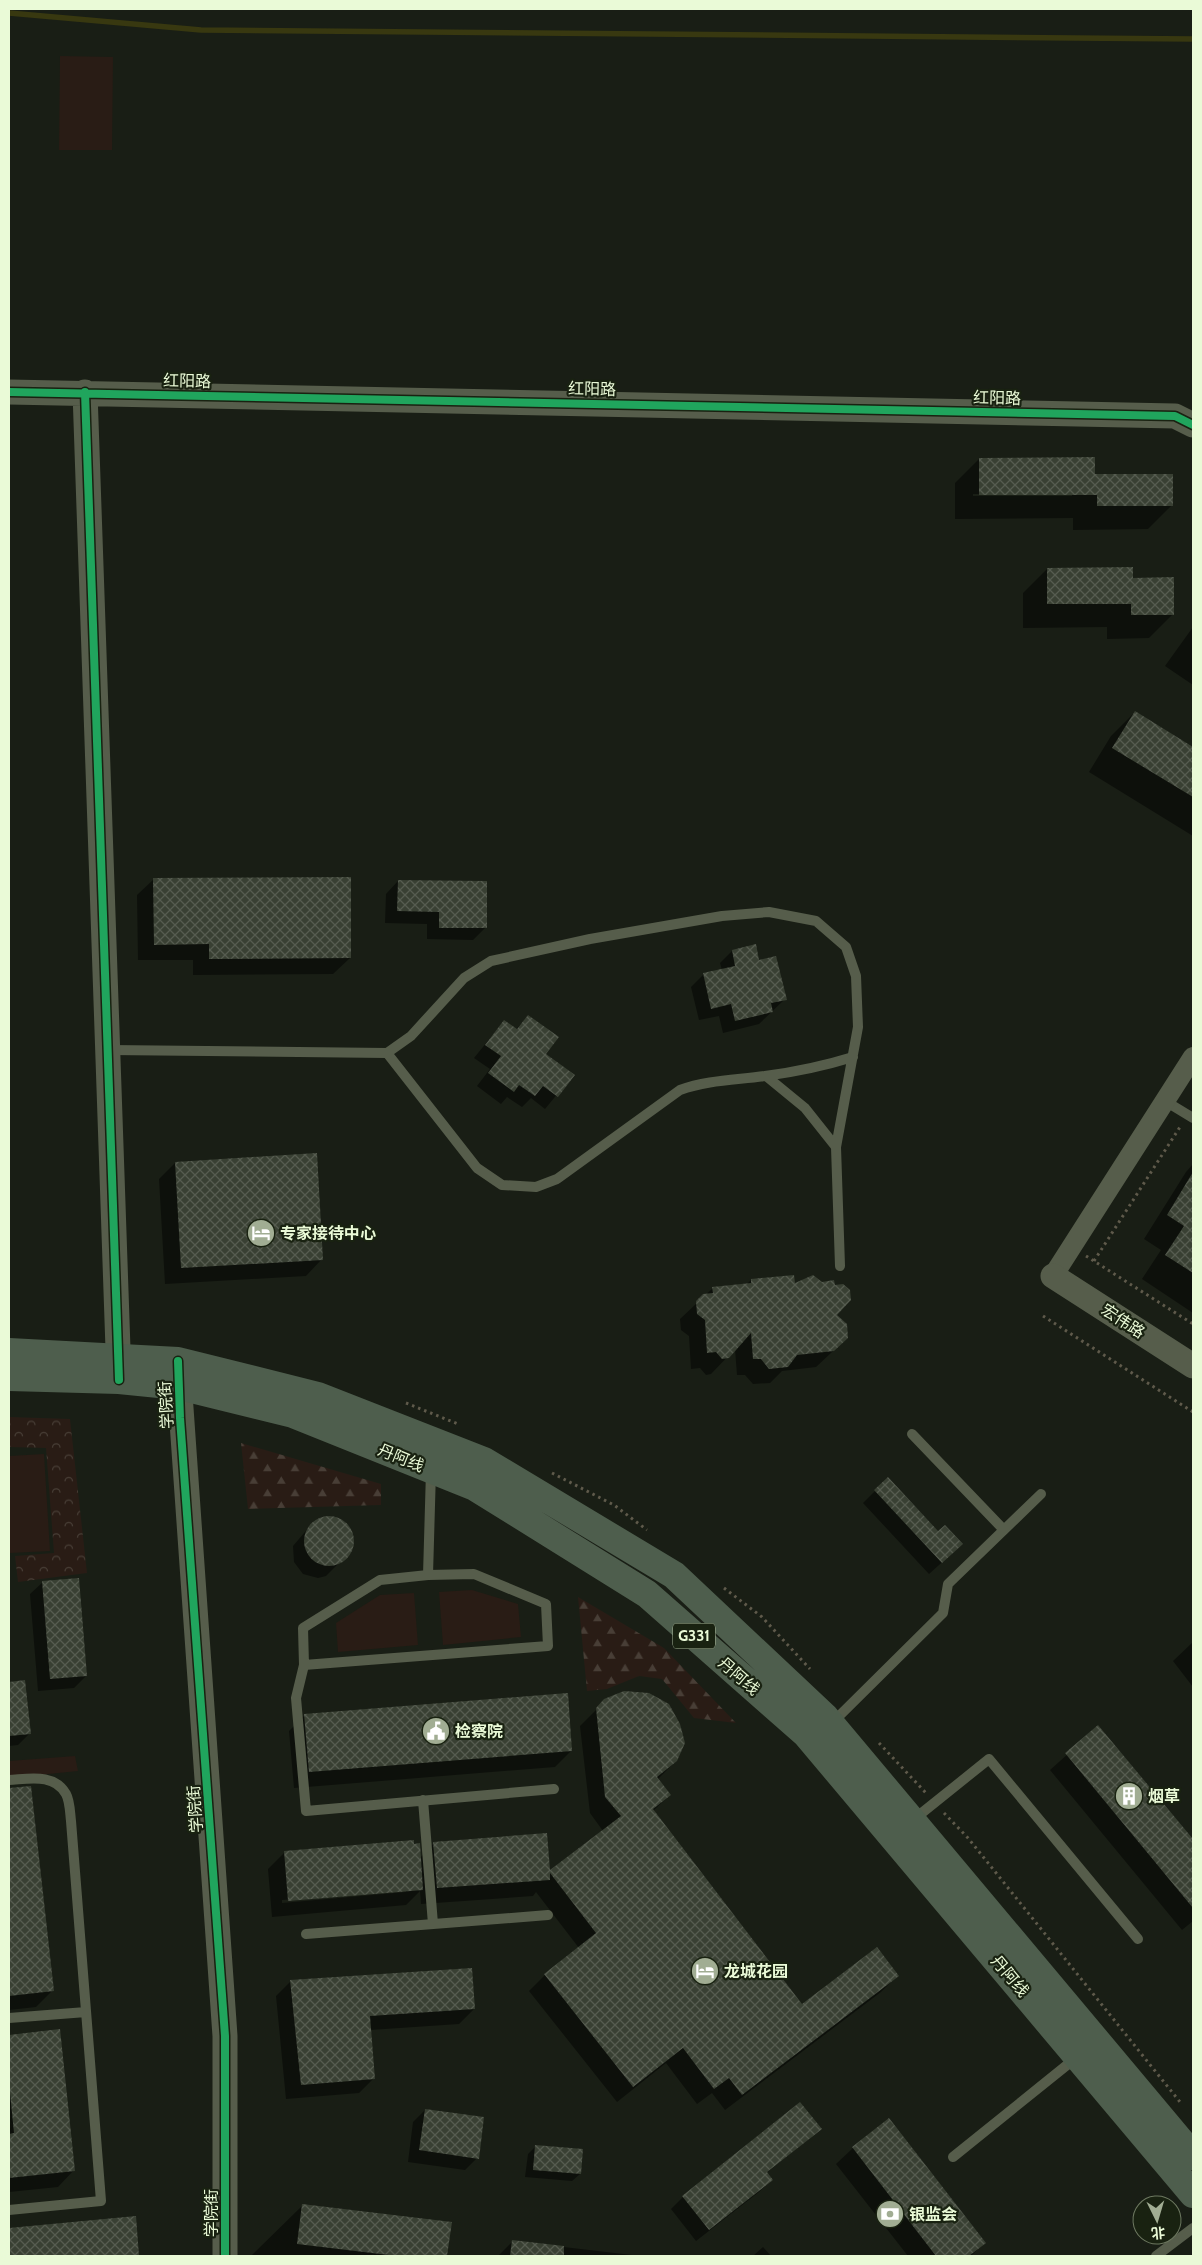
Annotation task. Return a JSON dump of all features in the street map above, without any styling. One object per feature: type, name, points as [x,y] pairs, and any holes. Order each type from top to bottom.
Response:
[{"type":"highway","name":"丹阿线","points":[[9,1352],[119,1369],[178,1373],[318,1396],[484,1461],[674,1575],[831,1724],[1193,2156]]},
{"type":"highway","name":"丹阿线","points":[[9,1377],[119,1369]]},
{"type":"highway","name":"丹阿线","points":[[178,1373],[293,1414],[475,1487],[647,1594],[806,1734],[1193,2194]]},
{"type":"street","name":"红阳路","points":[[9,392],[85,392],[1187,423]]},
{"type":"street","points":[[85,392],[119,1369]]},
{"type":"street","points":[[1053,1276],[1193,1057]]},
{"type":"street","name":"宏伟路","points":[[1053,1276],[1193,1366]]},
{"type":"street","name":"学院街","points":[[178,1373],[225,2036],[225,2256]]},
{"type":"lane","points":[[108,1050],[387,1053],[411,1036],[464,978],[491,961],[590,939],[694,921],[768,912],[816,921],[846,946],[856,976],[858,1027],[836,1147],[840,1266]]},
{"type":"lane","points":[[387,1053],[477,1168],[502,1185],[536,1187],[557,1179],[680,1090],[698,1084],[766,1076],[824,1066],[852,1057]]},
{"type":"lane","points":[[766,1076],[805,1108],[836,1147]]},
{"type":"lane","points":[[1165,1102],[1190,1117]]},
{"type":"lane","points":[[912,1434],[1004,1530]]},
{"type":"lane","points":[[428,1575],[431,1470]]},
{"type":"lane","points":[[831,1724],[943,1613],[948,1584],[1041,1494]]},
{"type":"lane","points":[[304,1665],[548,1646],[546,1604],[474,1574],[428,1575],[380,1580],[303,1628],[304,1665],[296,1698],[306,1811],[554,1788]]},
{"type":"lane","points":[[912,1821],[989,1759],[1138,1939]]},
{"type":"lane","points":[[9,1780],[39,1778],[55,1782],[66,1795],[71,1821],[102,2201],[9,2210]]},
{"type":"lane","points":[[423,1800],[433,1924]]},
{"type":"lane","points":[[306,1934],[548,1915]]},
{"type":"lane","points":[[9,2018],[86,2012]]},
{"type":"lane","points":[[953,2157],[1078,2057]]},
{"type":"lane","points":[[1156,2256],[1193,2228]]},
{"type":"path","points":[[1094,1261],[1190,1117]]},
{"type":"path","points":[[1072,1247],[1193,1324]]},
{"type":"path","points":[[1043,1316],[1193,1412]]},
{"type":"green space","points":[[60,56],[113,57],[112,150],[59,150]]},
{"type":"green space","points":[[9,1417],[70,1419],[87,1573],[18,1582],[15,1556],[54,1553],[46,1448],[9,1447]]},
{"type":"green space","points":[[241,1443],[381,1484],[381,1505],[248,1509]]},
{"type":"green space","points":[[44,1454],[50,1551],[9,1553],[9,1456]]},
{"type":"green space","points":[[472,1590],[518,1604],[521,1637],[443,1645],[439,1592]]},
{"type":"green space","points":[[414,1593],[418,1645],[338,1652],[336,1623],[380,1595]]},
{"type":"green space","points":[[578,1597],[664,1648],[736,1723],[694,1718],[662,1679],[639,1676],[607,1689],[587,1691]]},
{"type":"green space","points":[[75,1756],[78,1771],[9,1778],[9,1761]]},
{"type":"building","points":[[1095,457],[1095,474],[1173,474],[1173,506],[1097,506],[1097,495],[979,495],[979,458]]},
{"type":"building","points":[[1133,567],[1133,578],[1174,577],[1174,615],[1131,615],[1131,604],[1047,604],[1047,568]]},
{"type":"building","points":[[1135,711],[1193,747],[1193,797],[1112,748]]},
{"type":"building","points":[[351,877],[351,958],[209,959],[209,944],[154,945],[153,878]]},
{"type":"building","points":[[398,880],[487,881],[487,928],[439,928],[439,912],[397,911]]},
{"type":"building","points":[[756,944],[759,960],[776,956],[787,1000],[771,1003],[773,1012],[735,1021],[731,1004],[711,1009],[703,973],[735,966],[732,950]]},
{"type":"building","points":[[528,1015],[559,1037],[546,1054],[575,1075],[558,1097],[543,1086],[535,1096],[519,1085],[514,1092],[488,1073],[501,1056],[485,1045],[504,1020],[517,1029]]},
{"type":"building","points":[[317,1153],[323,1260],[181,1268],[175,1162]]},
{"type":"building","points":[[1193,1172],[1193,1273],[1165,1255],[1184,1226],[1167,1215]]},
{"type":"building","points":[[794,1275],[795,1283],[813,1275],[822,1282],[834,1280],[835,1285],[843,1284],[850,1290],[851,1300],[837,1315],[847,1324],[848,1338],[834,1351],[797,1355],[788,1367],[769,1369],[761,1359],[753,1359],[751,1333],[729,1358],[722,1359],[716,1352],[707,1353],[705,1320],[697,1314],[696,1301],[703,1294],[713,1293],[712,1287],[751,1283],[751,1279]]},
{"type":"building","points":[[888,1477],[938,1531],[945,1525],[963,1544],[942,1563],[874,1490]]},
{"type":"building","points":[[324,1516],[334,1516],[347,1523],[354,1536],[354,1546],[347,1559],[334,1566],[324,1566],[315,1562],[308,1555],[304,1546],[304,1536],[308,1527],[315,1520]]},
{"type":"building","points":[[79,1578],[87,1676],[50,1679],[42,1581]]},
{"type":"building","points":[[25,1680],[31,1734],[9,1736],[9,1682]]},
{"type":"building","points":[[624,1691],[649,1693],[669,1704],[680,1724],[685,1743],[677,1761],[657,1777],[671,1795],[653,1809],[802,2004],[877,1947],[899,1976],[742,2095],[729,2078],[714,2089],[683,2048],[633,2087],[544,1974],[596,1933],[550,1873],[550,1880],[437,1888],[433,1842],[547,1833],[550,1870],[621,1816],[605,1797],[596,1708],[604,1699]]},
{"type":"building","points":[[568,1693],[572,1751],[309,1772],[304,1714]]},
{"type":"building","name":"烟草","points":[[1098,1725],[1193,1839],[1193,1908],[1065,1753]]},
{"type":"building","points":[[31,1786],[54,1991],[9,1996],[9,1788]]},
{"type":"building","points":[[414,1840],[414,1844],[420,1843],[423,1890],[288,1901],[284,1851]]},
{"type":"building","points":[[472,1968],[475,2009],[370,2016],[375,2079],[301,2085],[290,1980]]},
{"type":"building","points":[[60,2029],[75,2171],[9,2178],[9,2134],[14,2133],[9,2083],[9,2035]]},
{"type":"building","points":[[800,2102],[822,2129],[767,2172],[773,2180],[709,2230],[682,2196]]},
{"type":"building","points":[[425,2109],[484,2117],[479,2159],[419,2150]]},
{"type":"building","points":[[889,2118],[986,2243],[969,2256],[936,2256],[852,2147]]},
{"type":"building","points":[[535,2145],[583,2149],[581,2174],[533,2170]]},
{"type":"building","points":[[302,2204],[452,2222],[447,2256],[397,2256],[297,2244]]},
{"type":"building","points":[[136,2216],[139,2256],[9,2256],[9,2228]]},
{"type":"building","points":[[512,2240],[564,2246],[564,2256],[510,2256]]},
{"type":"waterway","points":[[9,13],[201,30],[1193,39]]},
{"type":"cycle path","points":[[9,392],[1175,416],[1193,425]]},
{"type":"cycle path","points":[[85,392],[119,1380]]},
{"type":"cycle path","points":[[178,1361],[180,1418],[225,2036],[225,2256]]},
{"type":"place","name":"专家接待中心","points":[[261,1233]]},
{"type":"place","name":"检察院","points":[[436,1731]]},
{"type":"place","name":"烟草","points":[[1129,1796]]},
{"type":"place","name":"龙城花园","points":[[705,1971]]},
{"type":"place","name":"银监会","points":[[890,2214]]}]
